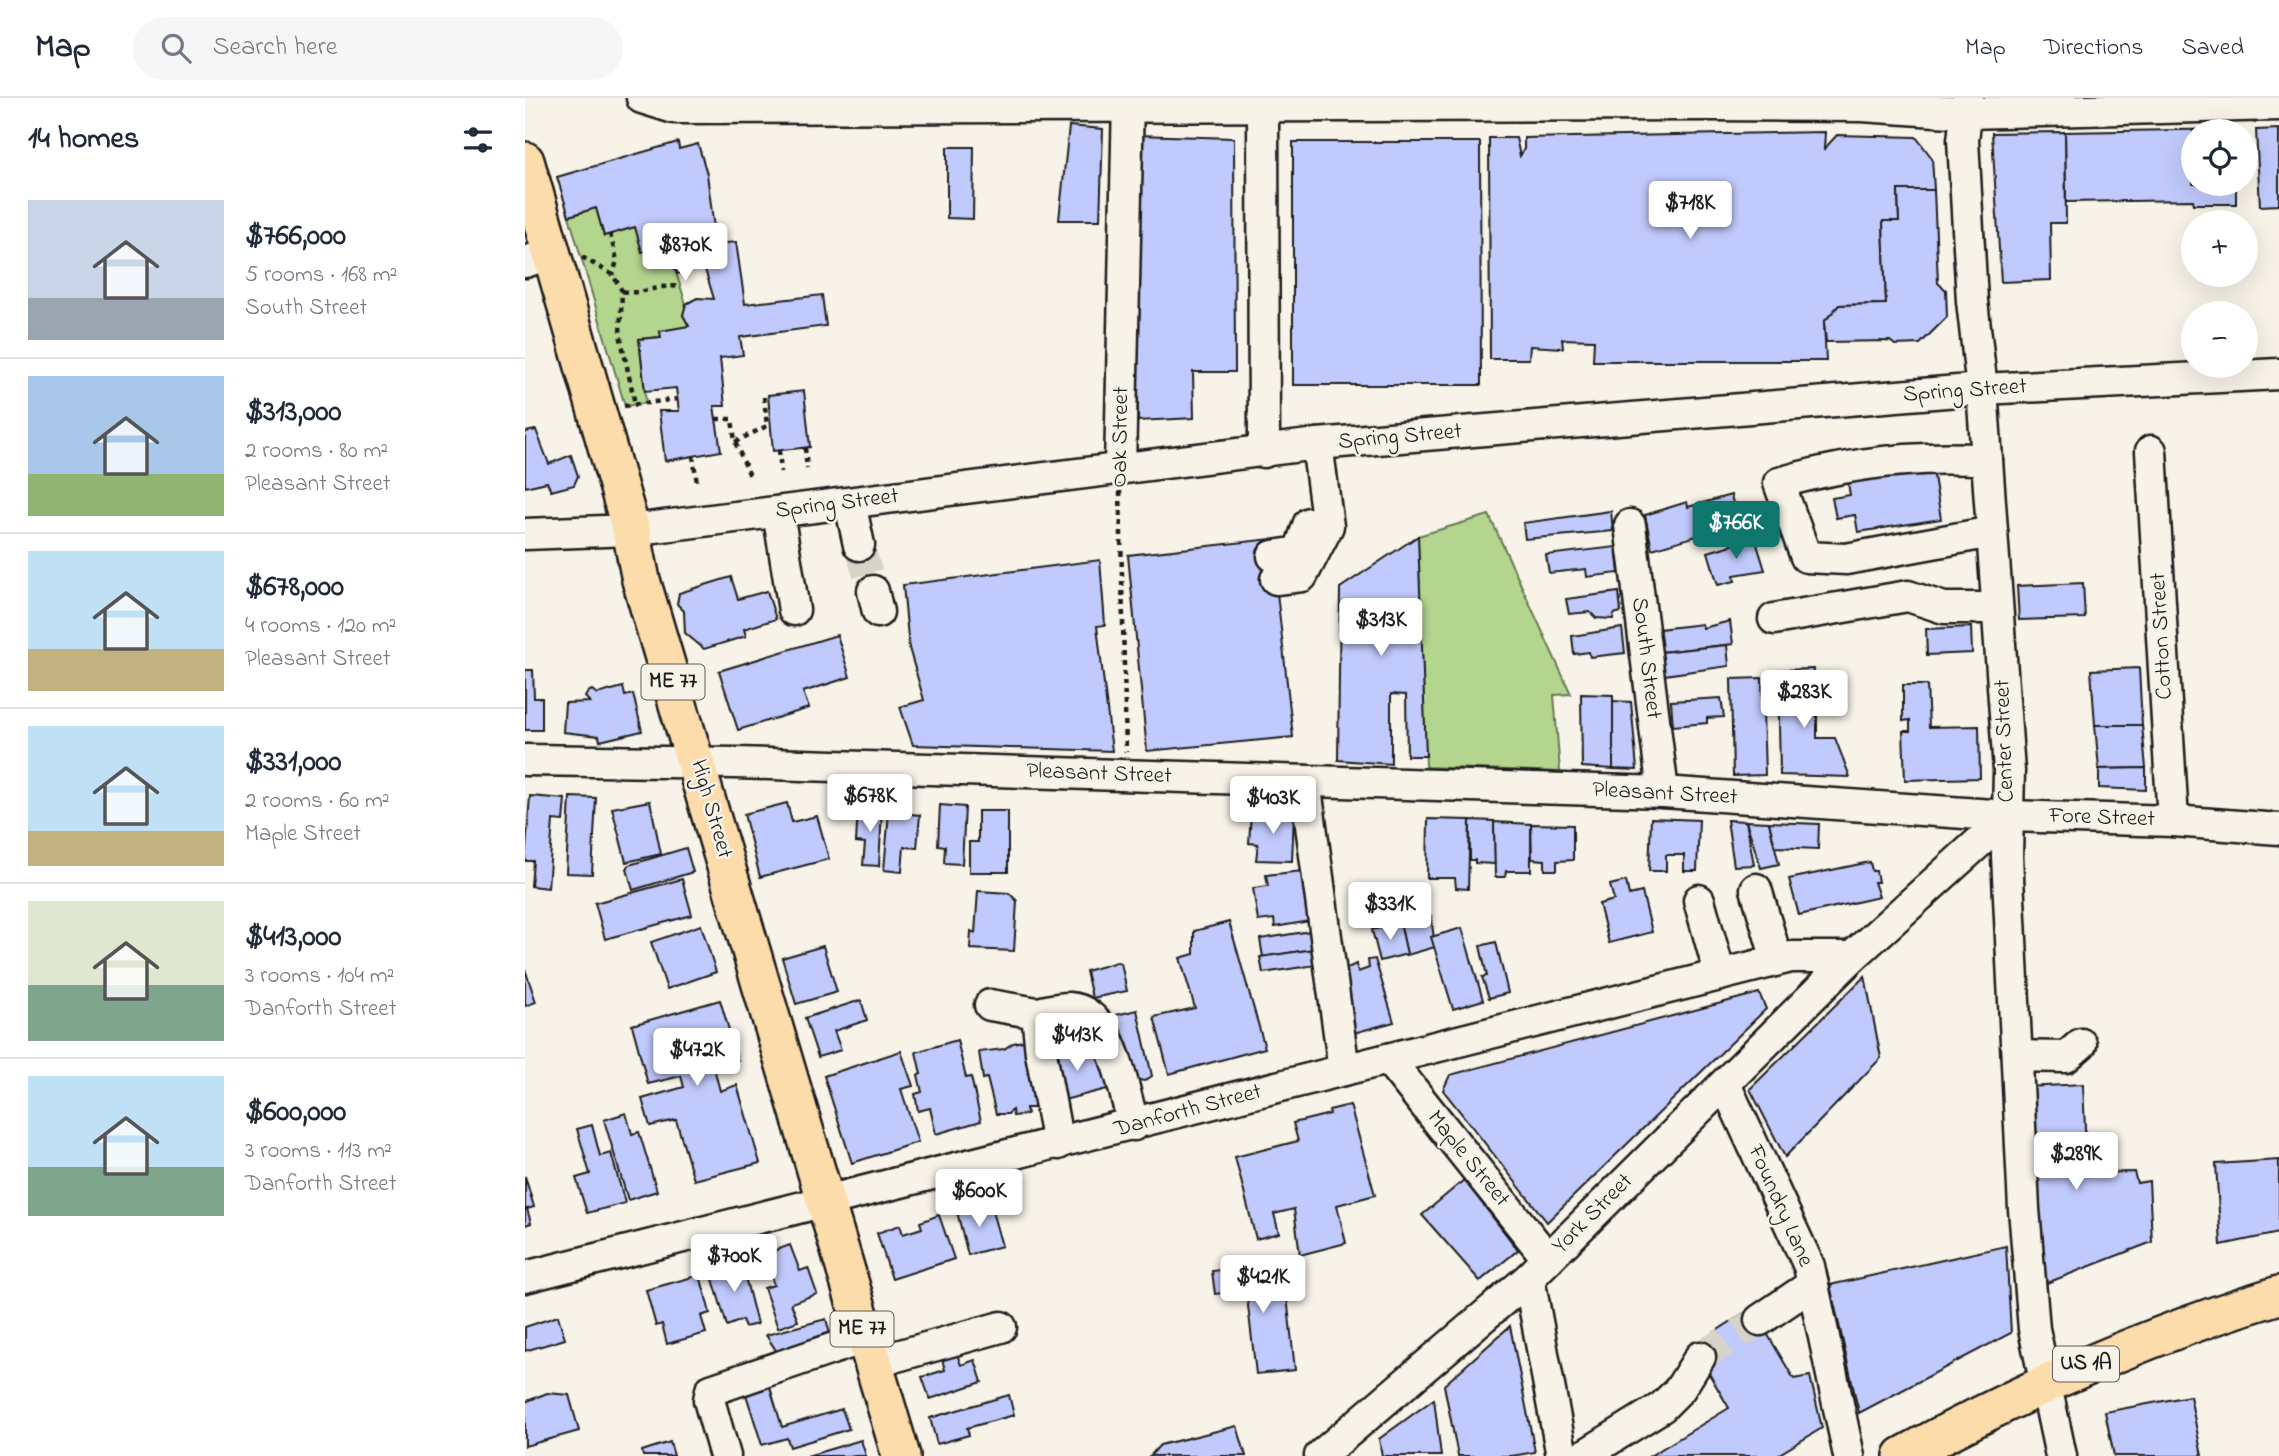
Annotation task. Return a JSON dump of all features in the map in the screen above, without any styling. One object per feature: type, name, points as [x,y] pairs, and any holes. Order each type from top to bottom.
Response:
[{"type":"main road","name":"High Street","points":[[525,161],[550,257],[631,530],[641,580],[901,1456]]},
{"type":"main road","name":"US 1A","points":[[1903,1456],[2044,1384],[2193,1321],[2279,1295]]},
{"type":"street","points":[[642,98],[674,108],[1706,101],[1862,106],[2228,102],[2279,105]]},
{"type":"street","name":"Oak Street","points":[[1120,469],[1128,103]]},
{"type":"street","name":"Center Street","points":[[1967,105],[1963,140],[1971,287],[1982,389],[2009,771],[2007,856],[2031,1300],[2044,1384],[2061,1456]]},
{"type":"street","points":[[1263,106],[1264,452]]},
{"type":"street","name":"Spring Street","points":[[525,534],[631,530],[1308,445],[1982,389],[2279,374]]},
{"type":"street","points":[[1274,568],[1302,576],[1328,526],[1308,445]]},
{"type":"street","name":"Cotton Street","points":[[2151,451],[2173,821]]},
{"type":"street","points":[[1987,460],[1931,456],[1823,470],[1779,483],[1806,557],[1846,559],[1992,532]]},
{"type":"street","points":[[850,503],[859,545]]},
{"type":"street","points":[[778,512],[794,610]]},
{"type":"street","name":"South Street","points":[[1630,525],[1663,792]]},
{"type":"street","points":[[1774,619],[1908,596],[1944,608],[1997,608]]},
{"type":"street","name":"Pleasant Street","points":[[525,760],[697,762],[1663,792],[2008,816]]},
{"type":"street","points":[[1305,781],[1345,1070]]},
{"type":"street","points":[[1852,957],[2008,816]]},
{"type":"street","name":"Fore Street","points":[[2008,816],[2173,821],[2279,829]]},
{"type":"street","points":[[1756,889],[1777,960]]},
{"type":"street","points":[[1699,900],[1720,975]]},
{"type":"street","name":"Danforth Street","points":[[525,1277],[1134,1125],[1777,960],[1791,957],[1852,957]]},
{"type":"street","name":"York Street","points":[[1320,1456],[1538,1268],[1852,957]]},
{"type":"street","points":[[990,1005],[1037,1013],[1072,1008],[1094,1021],[1108,1038],[1134,1125]]},
{"type":"street","points":[[1037,1013],[1041,1053],[1058,1144]]},
{"type":"street","name":"Maple Street","points":[[1388,1059],[1538,1268],[1562,1456]]},
{"type":"street","name":"Foundry Lane","points":[[1725,1084],[1809,1266],[1849,1456]]},
{"type":"street","points":[[1760,1320],[1813,1284]]},
{"type":"street","points":[[725,1456],[709,1400],[711,1390],[869,1351],[1001,1327]]},
{"type":"street","points":[[1583,1456],[1663,1407],[1680,1389],[1700,1357]]},
{"type":"path","points":[[610,234],[617,260],[613,275]]},
{"type":"path","points":[[550,257],[580,256],[613,275],[621,291],[620,334],[635,404]]},
{"type":"path","points":[[621,291],[634,294],[659,286],[681,287]]},
{"type":"path","points":[[735,442],[767,426],[764,397]]},
{"type":"path","points":[[620,406],[677,399]]},
{"type":"path","points":[[716,419],[731,419],[735,442],[750,476]]},
{"type":"path","points":[[805,448],[807,470]]},
{"type":"path","points":[[779,450],[781,472]]},
{"type":"path","points":[[692,456],[697,483]]},
{"type":"path","name":"Oak Street","points":[[1120,469],[1127,775]]},
{"type":"green space","points":[[596,208],[604,236],[635,227],[643,251],[667,244],[686,304],[683,315],[689,326],[660,331],[661,337],[639,339],[646,403],[625,406],[569,216]]},
{"type":"green space","points":[[1489,515],[1571,694],[1554,695],[1560,772],[1426,767],[1418,536]]},
{"type":"building","points":[[1069,126],[1103,129],[1100,220],[1059,220]]},
{"type":"building","points":[[2279,129],[2279,205],[2260,206],[2258,130]]},
{"type":"building","points":[[2181,130],[2181,196],[2236,196],[2236,204],[2194,204],[2193,200],[2066,202],[2065,132]]},
{"type":"building","points":[[1825,132],[1824,149],[1837,135],[1916,137],[1932,158],[1934,190],[1898,190],[1899,221],[1883,221],[1886,304],[1839,305],[1824,322],[1826,361],[1593,361],[1594,340],[1562,339],[1563,348],[1530,346],[1529,359],[1490,359],[1489,138],[1516,138],[1520,156],[1524,149],[1524,138]]},
{"type":"building","points":[[2065,132],[2066,223],[2050,223],[2051,280],[2001,282],[1992,133]]},
{"type":"building","points":[[1136,135],[1234,138],[1235,372],[1193,372],[1194,418],[1138,421]]},
{"type":"building","points":[[678,142],[679,149],[698,144],[707,174],[716,244],[736,242],[745,304],[822,295],[826,326],[740,337],[743,355],[720,358],[725,406],[714,406],[721,451],[665,461],[659,411],[679,411],[676,388],[645,391],[639,339],[661,337],[660,331],[689,326],[683,315],[686,304],[697,298],[714,299],[704,266],[677,274],[667,244],[642,252],[635,227],[604,236],[596,208],[569,216],[557,177]]},
{"type":"building","points":[[1293,142],[1480,142],[1481,385],[1293,385]]},
{"type":"building","points":[[947,147],[974,147],[973,219],[947,218]]},
{"type":"building","points":[[1898,190],[1934,190],[1938,283],[1946,290],[1947,317],[1920,344],[1895,345],[1890,341],[1826,342],[1824,322],[1839,305],[1886,304],[1883,221],[1899,221]]},
{"type":"building","points":[[804,391],[810,447],[773,451],[768,395]]},
{"type":"building","points":[[536,430],[549,464],[571,455],[578,476],[574,485],[551,491],[547,482],[525,487],[525,432]]},
{"type":"building","points":[[1932,464],[1941,519],[1858,532],[1855,515],[1836,518],[1832,498],[1850,495],[1847,477]]},
{"type":"building","points":[[1731,495],[1738,524],[1652,549],[1645,515],[1687,502],[1688,507]]},
{"type":"building","points":[[1611,511],[1613,531],[1525,539],[1523,523]]},
{"type":"building","points":[[1418,536],[1426,756],[1407,756],[1406,695],[1391,694],[1391,764],[1338,760],[1340,588]]},
{"type":"building","points":[[1755,538],[1765,570],[1734,575],[1735,581],[1718,585],[1708,552]]},
{"type":"building","points":[[1271,539],[1293,737],[1147,751],[1128,555]]},
{"type":"building","points":[[1616,547],[1619,573],[1587,577],[1586,569],[1549,573],[1546,555]]},
{"type":"building","points":[[1100,560],[1105,625],[1097,626],[1112,751],[913,745],[900,707],[924,700],[909,648],[903,585]]},
{"type":"building","points":[[731,577],[738,599],[767,591],[776,619],[744,629],[746,636],[704,649],[685,633],[684,611],[677,604],[679,593]]},
{"type":"building","points":[[2083,583],[2085,618],[2019,620],[2017,586]]},
{"type":"building","points":[[1619,592],[1621,612],[1614,614],[1613,619],[1596,618],[1590,612],[1569,614],[1566,599]]},
{"type":"building","points":[[1730,621],[1733,644],[1661,652],[1659,629],[1702,624],[1703,628]]},
{"type":"building","points":[[1971,627],[1972,653],[1927,655],[1926,629]]},
{"type":"building","points":[[1622,628],[1625,653],[1590,657],[1589,652],[1574,654],[1572,636]]},
{"type":"building","points":[[837,635],[850,677],[803,692],[809,708],[738,730],[719,671]]},
{"type":"building","points":[[1727,645],[1729,666],[1664,675],[1661,652]]},
{"type":"building","points":[[2139,668],[2142,725],[2095,725],[2091,670]]},
{"type":"building","points":[[1813,669],[1812,693],[1817,693],[1817,738],[1835,738],[1850,777],[1780,775],[1778,670]]},
{"type":"building","points":[[525,670],[533,670],[534,698],[542,698],[542,730],[525,730]]},
{"type":"building","points":[[1762,678],[1765,775],[1733,776],[1731,679]]},
{"type":"building","points":[[1903,685],[1927,685],[1929,727],[1979,726],[1980,778],[1905,780],[1903,731],[1910,731],[1910,720],[1903,721]]},
{"type":"building","points":[[623,687],[625,696],[633,694],[642,731],[600,741],[599,736],[563,732],[565,703],[590,702],[585,697],[592,690],[597,694]]},
{"type":"building","points":[[1581,694],[1613,695],[1613,769],[1582,767]]},
{"type":"building","points":[[1721,698],[1724,717],[1707,718],[1707,723],[1673,726],[1671,701]]},
{"type":"building","points":[[1613,701],[1631,702],[1637,770],[1613,769]]},
{"type":"building","points":[[2095,725],[2142,725],[2146,768],[2099,769]]},
{"type":"building","points":[[2146,768],[2146,790],[2099,788],[2099,769]]},
{"type":"building","points":[[530,796],[565,799],[563,821],[553,820],[548,888],[531,886],[533,861],[525,861]]},
{"type":"building","points":[[570,797],[596,798],[592,874],[566,873]]},
{"type":"building","points":[[650,801],[661,854],[626,862],[612,808]]},
{"type":"building","points":[[787,803],[792,822],[817,816],[829,859],[760,877],[744,814]]},
{"type":"building","points":[[940,805],[965,807],[962,864],[944,863],[945,846],[938,845]]},
{"type":"building","points":[[858,808],[882,810],[879,866],[863,865],[865,843],[856,842]]},
{"type":"building","points":[[978,811],[1008,811],[1008,872],[969,872],[969,842],[978,842]]},
{"type":"building","points":[[889,812],[920,815],[917,848],[904,847],[902,872],[884,870]]},
{"type":"building","points":[[1251,813],[1294,814],[1292,861],[1256,860],[1258,844],[1249,843]]},
{"type":"building","points":[[1651,818],[1699,820],[1697,871],[1684,871],[1684,855],[1666,855],[1666,871],[1649,871]]},
{"type":"building","points":[[1428,819],[1470,820],[1468,889],[1456,888],[1455,878],[1427,878]]},
{"type":"building","points":[[1470,820],[1494,821],[1495,864],[1475,863],[1475,860],[1470,860]]},
{"type":"building","points":[[1727,820],[1746,821],[1754,865],[1734,866]]},
{"type":"building","points":[[1746,821],[1769,822],[1779,864],[1761,868]]},
{"type":"building","points":[[1494,822],[1531,824],[1531,871],[1506,871],[1505,877],[1495,877]]},
{"type":"building","points":[[1769,822],[1819,824],[1818,849],[1775,847]]},
{"type":"building","points":[[1531,824],[1573,825],[1573,860],[1557,861],[1557,870],[1545,870],[1545,860],[1532,859]]},
{"type":"building","points":[[686,848],[693,872],[633,890],[627,869],[629,865]]},
{"type":"building","points":[[1870,862],[1872,871],[1876,871],[1878,882],[1874,882],[1879,897],[1799,915],[1789,879]]},
{"type":"building","points":[[1303,871],[1310,921],[1275,927],[1274,919],[1258,921],[1253,888],[1268,886],[1266,875]]},
{"type":"building","points":[[682,879],[692,915],[605,939],[595,903]]},
{"type":"building","points":[[1626,881],[1629,895],[1642,892],[1652,932],[1609,943],[1599,904],[1614,900],[1610,885]]},
{"type":"building","points":[[978,891],[1009,893],[1017,901],[1014,951],[970,949],[971,931],[975,933]]},
{"type":"building","points":[[1431,916],[1435,947],[1407,955],[1400,923]]},
{"type":"building","points":[[1229,922],[1265,1048],[1169,1074],[1154,1017],[1195,1008],[1180,958],[1194,954],[1194,931]]},
{"type":"building","points":[[1400,923],[1407,954],[1380,961],[1372,930]]},
{"type":"building","points":[[701,925],[716,972],[667,989],[651,942]]},
{"type":"building","points":[[1462,928],[1483,1000],[1453,1009],[1431,937]]},
{"type":"building","points":[[1311,931],[1314,949],[1263,957],[1260,939]]},
{"type":"building","points":[[1496,942],[1508,993],[1489,998],[1482,977],[1487,976],[1480,946]]},
{"type":"building","points":[[823,946],[837,992],[796,1004],[782,958]]},
{"type":"building","points":[[1314,949],[1316,965],[1263,973],[1260,957]]},
{"type":"building","points":[[1375,959],[1394,1022],[1350,1034],[1341,971],[1356,964],[1358,972],[1369,968],[1368,960]]},
{"type":"building","points":[[1121,963],[1127,991],[1092,998],[1086,971]]},
{"type":"building","points":[[525,969],[536,1002],[525,1006]]},
{"type":"building","points":[[1865,976],[1881,1058],[1785,1157],[1750,1089]]},
{"type":"building","points":[[1759,993],[1766,1009],[1547,1222],[1443,1090],[1450,1075]]},
{"type":"building","points":[[720,1000],[738,1060],[714,1068],[720,1091],[737,1085],[760,1163],[694,1180],[676,1120],[650,1126],[642,1099],[684,1087],[681,1076],[648,1084],[632,1025]]},
{"type":"building","points":[[861,1000],[867,1020],[834,1031],[841,1050],[818,1057],[805,1018]]},
{"type":"building","points":[[1137,1010],[1152,1076],[1144,1081],[1135,1079],[1116,1015]]},
{"type":"building","points":[[1070,1039],[1074,1056],[1101,1049],[1111,1088],[1056,1102],[1046,1062],[1059,1058],[1056,1042]]},
{"type":"building","points":[[957,1040],[966,1078],[971,1077],[981,1121],[936,1134],[930,1108],[918,1111],[915,1094],[922,1092],[916,1052]]},
{"type":"building","points":[[1028,1040],[1038,1105],[1035,1108],[1026,1108],[1027,1114],[1013,1116],[1012,1110],[1008,1114],[996,1114],[987,1078],[983,1079],[979,1052],[1004,1049],[1013,1043]]},
{"type":"building","points":[[901,1051],[913,1086],[901,1089],[918,1142],[852,1163],[824,1076]]},
{"type":"building","points":[[2083,1084],[2087,1173],[2134,1172],[2137,1183],[2149,1181],[2152,1242],[2034,1288],[2026,1087]]},
{"type":"building","points":[[1350,1105],[1375,1195],[1337,1205],[1346,1243],[1300,1255],[1294,1209],[1274,1214],[1279,1233],[1256,1239],[1235,1157],[1298,1141],[1293,1123],[1330,1114],[1329,1110]]},
{"type":"building","points":[[626,1113],[632,1134],[639,1132],[657,1191],[628,1200],[604,1120]]},
{"type":"building","points":[[592,1125],[600,1156],[611,1153],[625,1203],[587,1213],[576,1178],[590,1174],[577,1129]]},
{"type":"building","points":[[2279,1160],[2279,1233],[2221,1245],[2216,1164]]},
{"type":"building","points":[[525,1176],[534,1207],[527,1209],[531,1223],[525,1225]]},
{"type":"building","points":[[1464,1180],[1518,1250],[1480,1281],[1422,1215]]},
{"type":"building","points":[[990,1204],[1002,1246],[968,1255],[957,1212]]},
{"type":"building","points":[[939,1215],[954,1259],[892,1279],[877,1233],[900,1225],[903,1234],[922,1228],[920,1222]]},
{"type":"building","points":[[790,1245],[800,1271],[808,1268],[817,1294],[791,1303],[798,1321],[778,1328],[764,1288],[774,1285],[763,1255]]},
{"type":"building","points":[[2006,1246],[2011,1333],[1859,1413],[1830,1285]]},
{"type":"building","points":[[741,1261],[757,1324],[745,1327],[742,1320],[727,1326],[710,1269]]},
{"type":"building","points":[[1246,1267],[1246,1273],[1284,1269],[1295,1370],[1256,1374],[1247,1297],[1234,1298],[1233,1292],[1215,1294],[1212,1271]]},
{"type":"building","points":[[700,1275],[710,1313],[701,1316],[706,1333],[667,1344],[662,1324],[656,1326],[646,1290]]},
{"type":"building","points":[[1752,1308],[1794,1379],[1810,1376],[1822,1428],[1776,1456],[1650,1456],[1729,1408],[1693,1346]]},
{"type":"building","points":[[558,1316],[565,1339],[525,1351],[525,1327]]},
{"type":"building","points":[[826,1319],[832,1341],[779,1355],[766,1335]]},
{"type":"building","points":[[1510,1326],[1535,1452],[1512,1456],[1458,1456],[1444,1385]]},
{"type":"building","points":[[957,1354],[961,1365],[975,1360],[982,1382],[930,1399],[922,1377],[945,1370],[942,1359]]},
{"type":"building","points":[[767,1377],[782,1427],[842,1409],[849,1429],[790,1447],[787,1438],[762,1445],[743,1385]]},
{"type":"building","points":[[547,1393],[569,1395],[579,1431],[525,1446],[525,1402]]},
{"type":"building","points":[[1009,1395],[1014,1415],[967,1428],[969,1435],[937,1444],[930,1418]]},
{"type":"building","points":[[2190,1396],[2202,1456],[2114,1456],[2105,1412]]},
{"type":"building","points":[[1434,1399],[1441,1456],[1382,1456],[1379,1439]]},
{"type":"building","points":[[1237,1426],[1246,1456],[1150,1456],[1160,1445]]},
{"type":"building","points":[[861,1440],[866,1456],[807,1456]]},
{"type":"building","points":[[670,1442],[674,1456],[643,1456],[642,1451]]},
{"type":"tunnel","points":[[859,545],[873,591]]},
{"type":"tunnel","points":[[1700,1357],[1760,1320]]}]
